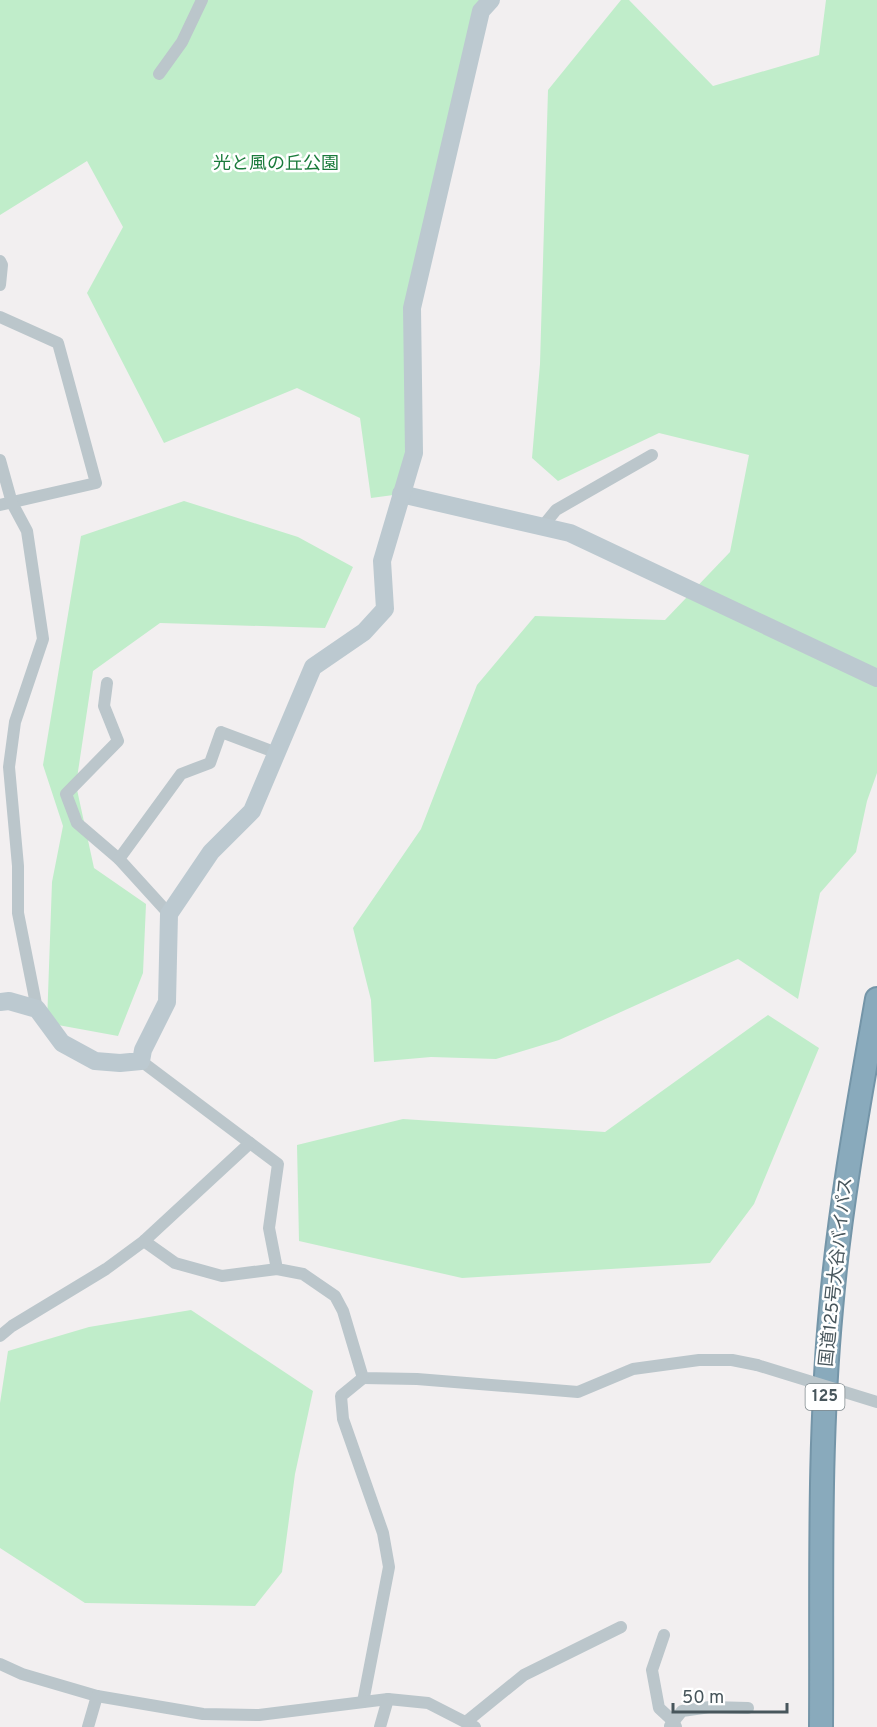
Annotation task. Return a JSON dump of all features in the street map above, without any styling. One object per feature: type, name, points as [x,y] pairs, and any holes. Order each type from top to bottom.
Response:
[{"type":"highway","name":"国道125号大谷バイパス","points":[[821,1727],[821,1522],[824,1412],[831,1311],[842,1204],[877,999]]},
{"type":"street","points":[[159,74],[182,42],[202,0]]},
{"type":"street","points":[[141,1060],[143,1050],[167,1002],[169,914],[211,852],[252,811],[313,667],[364,632],[386,609],[382,561],[414,453],[412,308],[482,11],[491,0]]},
{"type":"street","points":[[0,261],[2,265],[0,285]]},
{"type":"street","points":[[0,317],[58,343],[96,483],[6,504]]},
{"type":"street","points":[[543,526],[556,510],[652,455]]},
{"type":"street","points":[[0,460],[6,504],[27,531],[43,639],[15,722],[9,767],[18,866],[18,913],[37,1009],[62,1043],[95,1061],[120,1063],[141,1060],[278,1164],[269,1228],[277,1269]]},
{"type":"street","points":[[401,494],[570,532],[877,678]]},
{"type":"street","points":[[107,683],[104,706],[118,741],[66,794],[77,823],[119,859],[169,914]]},
{"type":"street","points":[[119,859],[181,774],[210,763],[221,732],[277,753]]},
{"type":"street","points":[[0,1002],[9,1001],[37,1009]]},
{"type":"street","points":[[0,1336],[12,1326],[106,1269],[144,1241],[250,1143]]},
{"type":"street","points":[[144,1241],[175,1263],[222,1276],[277,1269],[303,1274],[336,1296],[343,1311],[363,1378]]},
{"type":"street","points":[[363,1702],[389,1567],[383,1533],[343,1419],[341,1396],[363,1378],[417,1379],[578,1392],[633,1369],[699,1360],[732,1360],[757,1365],[877,1402]]},
{"type":"street","points":[[0,1664],[22,1674],[97,1696],[203,1714],[259,1715],[388,1699],[428,1703],[470,1725],[524,1675],[621,1627]]},
{"type":"street","points":[[664,1635],[652,1670],[658,1708],[673,1725],[682,1711],[710,1707],[748,1708]]},
{"type":"street","points":[[88,1727],[97,1696]]},
{"type":"street","points":[[380,1727],[388,1699]]},
{"type":"green space","name":"光と風の丘公園","points":[[0,0],[491,0],[412,308],[414,453],[401,494],[371,498],[360,418],[297,388],[164,443],[87,293],[123,227],[87,161],[0,215]]},
{"type":"green space","points":[[621,0],[629,0],[713,86],[819,55],[826,0],[877,0],[877,773],[867,801],[856,852],[820,893],[798,999],[738,959],[559,1040],[496,1059],[431,1057],[374,1062],[371,1000],[353,928],[421,829],[477,685],[535,616],[665,620],[730,552],[749,455],[659,433],[558,481],[532,458],[540,364],[548,90]]},
{"type":"green space","points":[[184,501],[298,537],[353,567],[325,628],[160,623],[93,671],[76,785],[94,868],[146,904],[143,973],[118,1036],[47,1023],[52,882],[63,826],[43,765],[81,536]]},
{"type":"green space","points":[[768,1015],[819,1048],[754,1204],[710,1263],[462,1278],[299,1241],[297,1145],[403,1119],[605,1132]]},
{"type":"green space","points":[[191,1310],[313,1391],[295,1474],[282,1572],[255,1606],[85,1603],[0,1548],[0,1403],[8,1351],[89,1327]]}]
